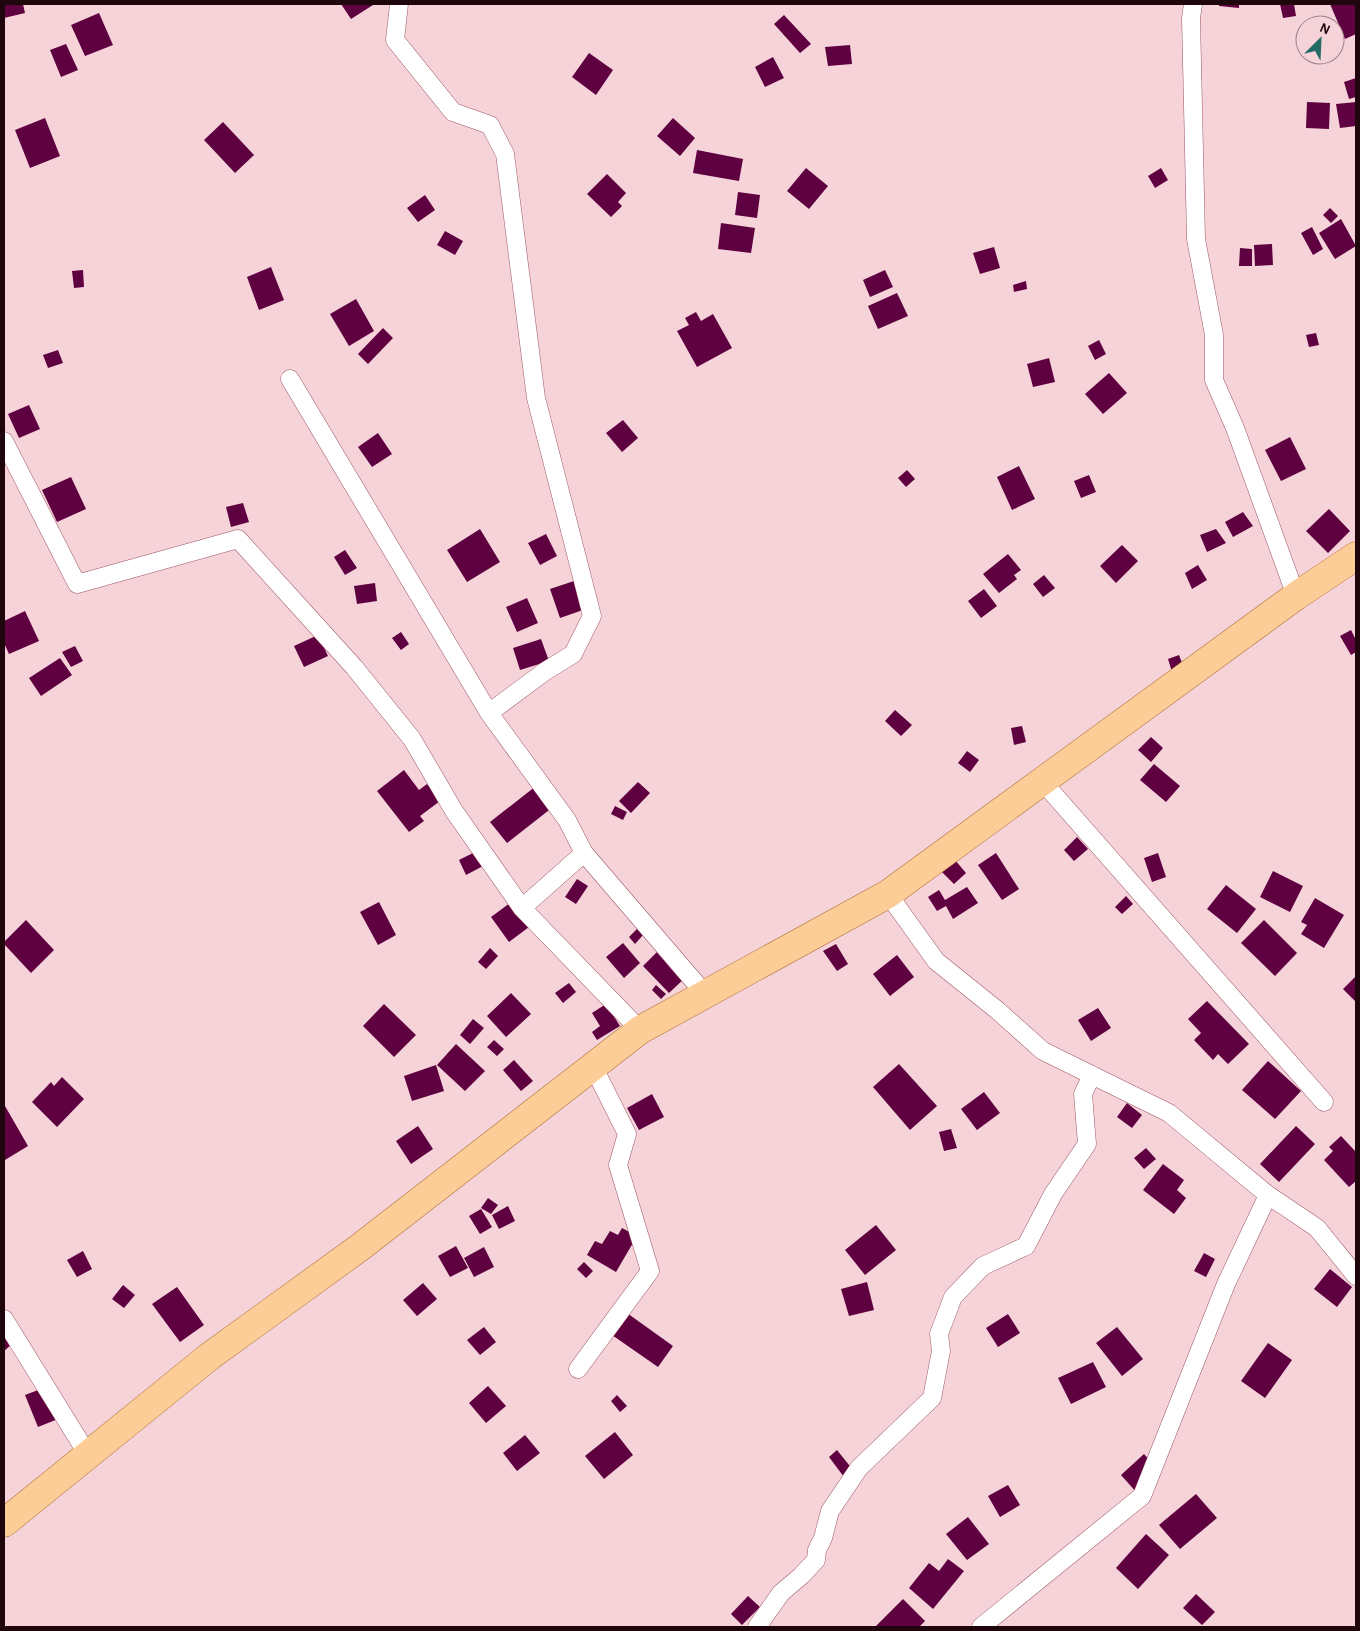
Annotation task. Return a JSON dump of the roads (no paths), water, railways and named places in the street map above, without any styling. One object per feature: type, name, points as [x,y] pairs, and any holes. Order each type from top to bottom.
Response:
[{"type":"main road","points":[[4,1523],[210,1356],[359,1248],[640,1030],[888,894],[1296,596],[1356,556]]},
{"type":"street","points":[[400,4],[395,40],[453,112],[490,125],[505,154],[536,398],[592,616],[573,654],[544,672],[489,713]]},
{"type":"street","points":[[1194,4],[1191,18],[1196,240],[1214,335],[1214,380],[1236,428],[1296,596]]},
{"type":"street","points":[[290,379],[489,713],[520,758],[568,820],[584,853],[705,994]]},
{"type":"street","points":[[4,441],[77,584],[238,539],[354,667],[412,739],[454,811],[522,908],[640,1030]]},
{"type":"street","points":[[1042,782],[1324,1102]]},
{"type":"street","points":[[522,908],[584,853]]},
{"type":"street","points":[[888,894],[936,961],[997,1010],[1043,1051],[1169,1113],[1268,1195],[1317,1228],[1356,1276]]},
{"type":"street","points":[[578,1369],[650,1271],[618,1165],[627,1134],[593,1066]]},
{"type":"street","points":[[757,1627],[781,1593],[802,1576],[816,1560],[817,1550],[823,1538],[830,1511],[859,1468],[932,1398],[941,1351],[939,1334],[953,1296],[983,1266],[1026,1246],[1053,1194],[1087,1144],[1083,1094],[1092,1075]]},
{"type":"street","points":[[981,1627],[1142,1496],[1226,1284],[1268,1195]]},
{"type":"street","points":[[4,1319],[88,1455]]}]
